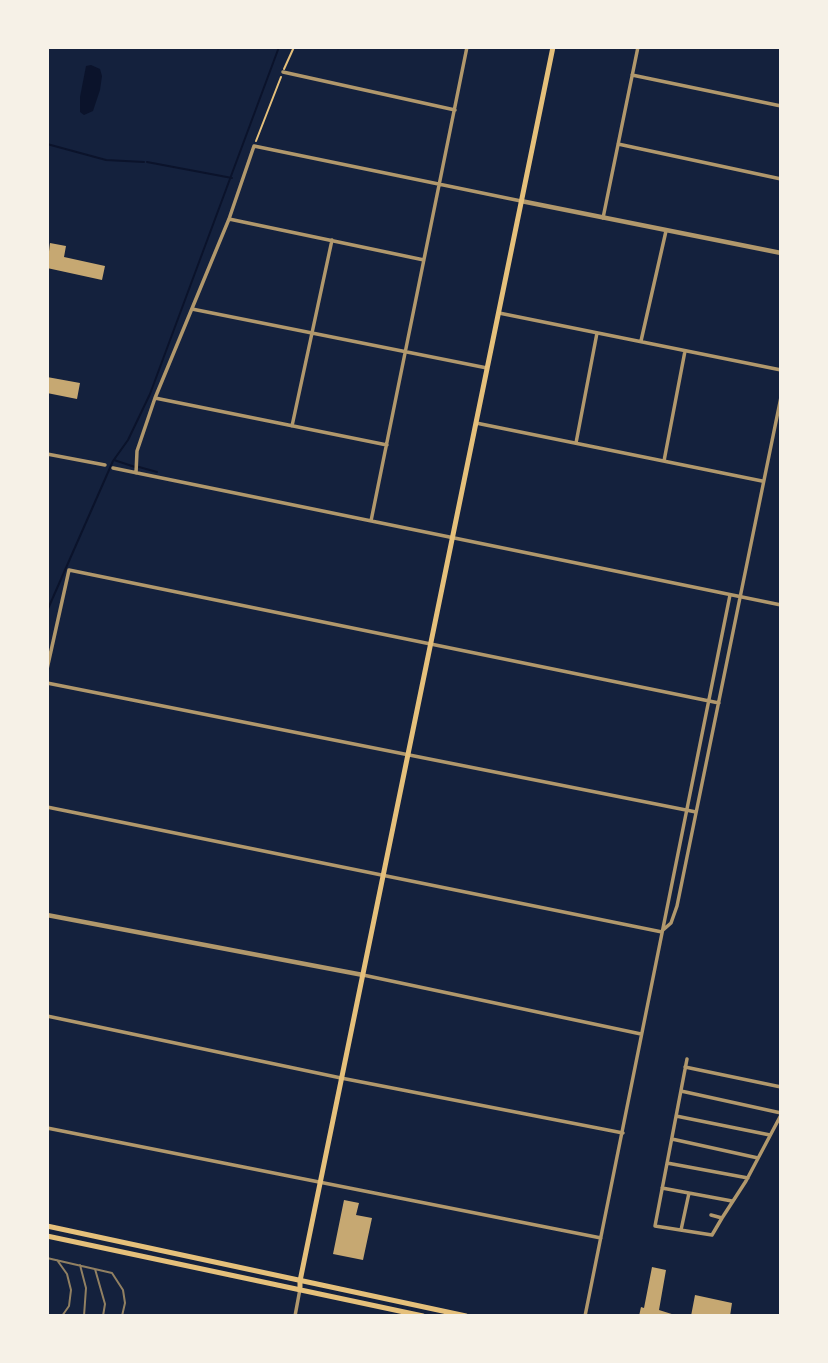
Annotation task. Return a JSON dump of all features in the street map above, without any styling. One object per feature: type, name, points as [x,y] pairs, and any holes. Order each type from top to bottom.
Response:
[{"type":"main road","points":[[300,1289],[553,47]]},
{"type":"main road","points":[[47,1226],[466,1316]]},
{"type":"main road","points":[[47,1236],[424,1316]]},
{"type":"street","points":[[371,521],[467,47]]},
{"type":"street","points":[[603,218],[638,47]]},
{"type":"street","points":[[283,72],[455,110]]},
{"type":"street","points":[[632,75],[781,106]]},
{"type":"street","points":[[618,144],[781,179]]},
{"type":"street","points":[[136,473],[137,451],[155,398],[229,219],[254,146],[781,253]]},
{"type":"street","points":[[229,219],[424,260]]},
{"type":"street","points":[[641,341],[666,231]]},
{"type":"street","points":[[292,426],[332,240]]},
{"type":"street","points":[[192,309],[487,368]]},
{"type":"street","points":[[499,313],[781,370]]},
{"type":"street","points":[[576,443],[597,333]]},
{"type":"street","points":[[664,461],[685,351]]},
{"type":"street","points":[[662,932],[671,923],[677,906],[781,397]]},
{"type":"street","points":[[155,398],[387,445]]},
{"type":"street","points":[[476,423],[763,481]]},
{"type":"street","points":[[47,454],[105,465]]},
{"type":"street","points":[[113,468],[781,605]]},
{"type":"street","points":[[47,669],[69,570],[719,702]]},
{"type":"street","points":[[585,1316],[730,595]]},
{"type":"street","points":[[47,682],[696,811]]},
{"type":"street","points":[[47,807],[662,932]]},
{"type":"street","points":[[47,915],[363,975],[642,1034]]},
{"type":"street","points":[[47,1016],[341,1078],[623,1133]]},
{"type":"street","points":[[681,1091],[781,1114],[748,1178],[712,1235],[655,1226],[687,1059]]},
{"type":"street","points":[[685,1067],[781,1087]]},
{"type":"street","points":[[676,1116],[770,1135]]},
{"type":"street","points":[[47,1128],[602,1239]]},
{"type":"street","points":[[671,1139],[758,1158]]},
{"type":"street","points":[[667,1163],[748,1178]]},
{"type":"street","points":[[662,1188],[733,1201]]},
{"type":"street","points":[[681,1230],[689,1193]]},
{"type":"street","points":[[711,1215],[722,1218]]},
{"type":"street","points":[[295,1316],[300,1289]]},
{"type":"path","points":[[254,146],[294,47]]},
{"type":"water","points":[[86,66],[100,69],[102,76],[93,111],[84,115],[80,112],[80,97]]},
{"type":"building","points":[[50,243],[66,246],[64,257],[105,266],[102,280],[47,268]]},
{"type":"building","points":[[47,377],[80,383],[77,399],[47,393]]},
{"type":"building","points":[[344,1200],[359,1203],[356,1215],[372,1218],[363,1260],[333,1254]]},
{"type":"building","points":[[652,1267],[666,1270],[659,1310],[678,1316],[639,1316],[641,1307],[644,1308]]},
{"type":"building","points":[[695,1295],[732,1303],[730,1316],[691,1316]]},
{"type":"waterway","points":[[47,611],[113,461],[128,440],[150,394],[279,47]]},
{"type":"waterway","points":[[47,144],[106,160],[144,162]]},
{"type":"waterway","points":[[147,162],[232,178]]},
{"type":"waterway","points":[[114,460],[135,467]]},
{"type":"waterway","points":[[139,467],[157,472]]},
{"type":"tram line","points":[[47,1258],[112,1273],[123,1290],[125,1303],[122,1316]]},
{"type":"tram line","points":[[57,1260],[67,1274],[71,1290],[69,1306],[62,1316]]},
{"type":"tram line","points":[[80,1265],[86,1288],[84,1316]]},
{"type":"tram line","points":[[95,1269],[105,1304],[103,1316]]}]
